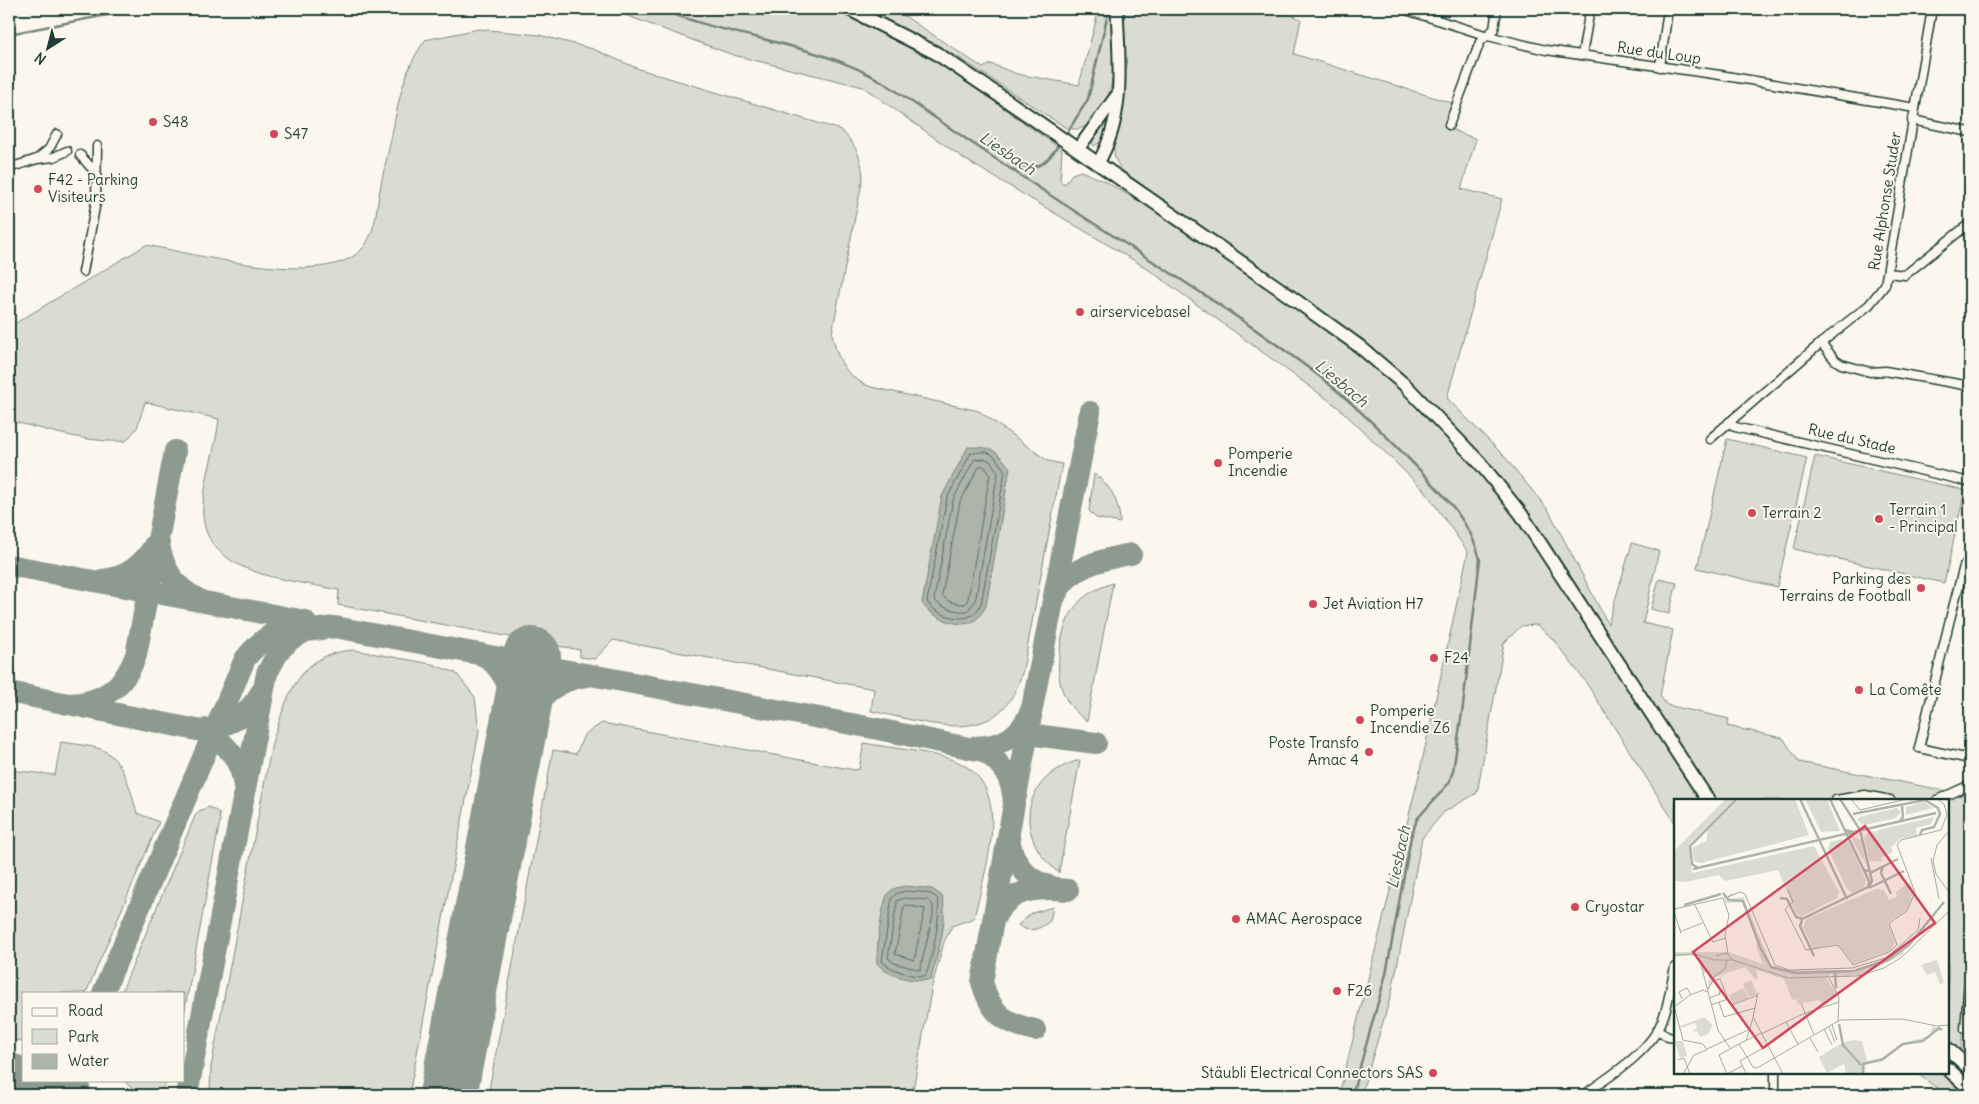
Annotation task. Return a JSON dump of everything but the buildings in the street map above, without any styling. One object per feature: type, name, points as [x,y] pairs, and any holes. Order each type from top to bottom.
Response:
[{"type":"main road","points":[[849,9],[936,53],[1074,146],[1170,211],[1359,346],[1406,386],[1480,464],[1521,514],[1707,799]]},
{"type":"main road","points":[[1949,1050],[1970,1069]]},
{"type":"main road","points":[[1949,1070],[1970,1089]]},
{"type":"street","points":[[1098,163],[1113,134],[1118,114],[1120,83],[1117,9]]},
{"type":"street","name":"Rue du Loup","points":[[1403,9],[1488,36],[1546,50],[1914,108]]},
{"type":"street","points":[[1449,125],[1480,42],[1494,29],[1497,9]]},
{"type":"street","points":[[1582,55],[1590,9]]},
{"type":"street","points":[[1660,67],[1668,9]]},
{"type":"street","name":"Rue Alphonse Studer","points":[[1710,439],[1879,295],[1885,285],[1932,9]]},
{"type":"street","points":[[1074,146],[1118,94]]},
{"type":"street","points":[[1912,120],[1970,132]]},
{"type":"street","points":[[37,159],[49,149],[57,134]]},
{"type":"street","points":[[83,272],[96,202],[97,146]]},
{"type":"street","points":[[9,168],[37,159],[54,157],[67,151]]},
{"type":"street","points":[[80,155],[96,173]]},
{"type":"street","points":[[1888,273],[1905,275],[1970,223]]},
{"type":"street","points":[[1822,342],[1834,360],[1841,364],[1870,372],[1885,371],[1970,386]]},
{"type":"street","name":"Rue du Stade","points":[[1729,422],[1735,427],[1970,482]]},
{"type":"street","points":[[1970,545],[1970,552]]},
{"type":"street","points":[[1970,558],[1964,566],[1919,748],[1970,759]]},
{"type":"street","points":[[1939,799],[1970,785]]},
{"type":"street","points":[[1842,799],[1865,795],[1885,799]]},
{"type":"street","points":[[1964,1029],[1970,967]]},
{"type":"street","points":[[1584,1095],[1642,1051],[1658,1030],[1664,1016],[1674,971]]},
{"type":"street","points":[[1658,1030],[1668,1037],[1674,1038]]},
{"type":"street","points":[[1774,1095],[1775,1074]]},
{"type":"green space","points":[[609,9],[834,9],[886,32],[942,64],[1062,150],[1060,181],[1065,184],[1072,174],[1081,171],[1105,181],[1136,200],[1145,187],[1120,167],[1114,153],[1114,142],[1121,117],[1125,90],[1122,9],[1276,9],[1301,19],[1294,54],[1452,103],[1445,127],[1476,139],[1461,189],[1502,199],[1447,398],[1504,456],[1549,511],[1608,624],[1632,543],[1659,551],[1643,623],[1673,630],[1660,696],[1667,705],[1729,719],[1727,726],[1783,738],[1799,762],[1947,791],[1970,779],[1970,948],[1968,953],[1961,1048],[1970,1056],[1970,1095],[1947,1095],[1917,1074],[1949,1074],[1949,799],[1674,799],[1674,821],[1585,681],[1552,638],[1537,625],[1521,626],[1504,643],[1477,793],[1444,812],[1422,838],[1392,992],[1361,1095],[1339,1095],[1419,775],[1468,552],[1425,491],[1338,407],[1145,267],[966,160],[863,87],[733,55]]},
{"type":"green space","points":[[863,9],[894,9],[983,68],[991,64],[1017,74],[1079,85],[1099,9],[1112,9],[1113,66],[1109,92],[1104,105],[1089,124],[1079,129],[1066,128],[958,57]]},
{"type":"green space","points":[[479,29],[539,35],[593,49],[639,69],[841,130],[850,141],[857,151],[863,177],[832,333],[844,366],[855,378],[871,387],[979,411],[1048,461],[1062,464],[1023,670],[1013,696],[999,713],[981,722],[962,726],[940,725],[871,711],[874,689],[613,640],[595,659],[580,657],[580,650],[338,605],[339,590],[273,577],[250,570],[231,560],[215,547],[205,529],[203,505],[219,419],[145,402],[137,428],[126,441],[84,438],[15,422],[9,439],[9,327],[146,245],[229,261],[297,268],[328,266],[352,257],[367,242],[372,230],[399,100],[406,76],[417,52],[425,40]]},
{"type":"green space","points":[[1110,114],[1104,140],[1094,146],[1092,143],[1098,129]]},
{"type":"green space","name":"Terrain 2","points":[[1727,439],[1807,458],[1777,587],[1697,568]]},
{"type":"green space","name":"Terrain 1 - Principal","points":[[1815,456],[1965,490],[1944,583],[1794,549]]},
{"type":"green space","points":[[1094,474],[1110,489],[1116,501],[1120,523],[1096,518],[1089,511]]},
{"type":"green space","points":[[1659,579],[1677,583],[1669,614],[1651,609]]},
{"type":"green space","points":[[1113,583],[1087,721],[1070,705],[1061,687],[1059,655],[1062,638],[1070,616],[1080,601],[1095,590]]},
{"type":"green space","points":[[354,650],[432,664],[456,673],[475,697],[479,732],[409,1095],[212,1095],[210,1089],[211,1067],[272,743],[290,695],[297,681],[307,669],[319,659],[335,653]]},
{"type":"green space","points":[[602,723],[855,770],[859,769],[864,743],[949,759],[958,762],[976,774],[986,791],[991,811],[989,855],[974,918],[952,926],[944,942],[932,986],[912,1095],[488,1095],[553,750],[576,754],[584,735]]},
{"type":"green space","points":[[61,742],[100,749],[108,753],[121,768],[137,813],[159,822],[86,992],[22,992],[22,1041],[9,1040],[9,770],[55,775]]},
{"type":"green space","points":[[1080,760],[1059,873],[1044,858],[1034,842],[1029,825],[1030,809],[1035,793],[1045,779],[1060,768]]},
{"type":"green space","points":[[209,807],[219,813],[220,821],[185,1009],[185,992],[121,992],[195,816],[199,811]]},
{"type":"green space","points":[[1053,907],[1050,921],[1042,926],[1030,930],[1018,925],[1032,913]]},
{"type":"green space","points":[[125,1082],[168,1082],[158,1091],[146,1094]]},
{"type":"water","points":[[968,447],[993,450],[1010,468],[986,606],[975,620],[964,624],[950,622],[936,616],[925,608],[922,603],[942,496]]},
{"type":"water","points":[[906,886],[932,889],[942,896],[944,906],[943,927],[931,980],[901,978],[887,972],[877,963],[877,948],[886,899],[892,890]]},
{"type":"waterway","name":"Liesbach","points":[[9,34],[138,9]]},
{"type":"waterway","name":"Liesbach","points":[[660,9],[688,19],[832,59],[860,70],[886,84],[1029,181],[1220,305],[1319,376],[1377,427],[1442,494],[1461,518],[1469,531],[1480,559],[1463,706],[1453,771],[1449,783],[1417,819],[1411,837],[1386,974],[1352,1095]]},
{"type":"waterway","points":[[1065,136],[1088,99],[1109,9]]},
{"type":"waterway","points":[[1013,169],[1030,168],[1041,164],[1051,156],[1060,142]]},
{"type":"taxiway","points":[[975,747],[1003,742],[1010,738],[1023,726],[1032,708],[1090,412]]},
{"type":"taxiway","points":[[68,704],[91,701],[111,691],[126,676],[136,655],[175,451]]},
{"type":"taxiway","points":[[102,580],[111,579],[133,569],[140,564],[155,544]]},
{"type":"taxiway","points":[[159,544],[171,577],[190,595],[198,599]]},
{"type":"taxiway","points":[[1055,597],[1068,578],[1087,566],[1131,554]]},
{"type":"taxiway","points":[[9,565],[305,621]]},
{"type":"taxiway","points":[[103,992],[245,659],[271,635],[286,627],[304,624]]},
{"type":"taxiway","points":[[187,1095],[267,673],[279,651],[291,639],[306,631],[335,627],[878,729],[983,751],[997,761],[1006,773],[1012,787],[1014,804],[982,982],[990,1002],[1000,1015],[1015,1024],[1035,1030]]},
{"type":"taxiway","points":[[481,654],[499,669],[510,691],[516,715],[516,739]]},
{"type":"taxiway","points":[[514,750],[524,723],[539,701],[559,684],[587,676]]},
{"type":"taxiway","points":[[207,729],[225,725],[239,717],[252,706],[262,691]]},
{"type":"taxiway","points":[[9,692],[207,732],[221,742],[233,755],[243,778],[244,787]]},
{"type":"taxiway","points":[[1016,796],[1031,716]]},
{"type":"taxiway","points":[[1014,738],[1035,735],[1096,743]]},
{"type":"taxiway","points":[[1009,836],[1013,854],[1022,869],[1035,880],[1053,887]]},
{"type":"taxiway","points":[[993,921],[1006,902],[1024,892],[1046,889],[1068,890]]},
{"type":"taxiway","points":[[9,1080],[22,1080]]},
{"type":"taxiway","points":[[61,1095],[66,1082]]},
{"type":"taxiway","points":[[78,1082],[81,1095]]},
{"type":"runway","points":[[448,1095],[532,656]]},
{"type":"runway","points":[[9,1082],[41,1095]]},
{"type":"place","name":"S48","points":[[153,122]]},
{"type":"place","name":"S47","points":[[274,134]]},
{"type":"place","name":"F42 - Parking Visiteurs","points":[[38,189]]},
{"type":"place","name":"airservicebasel","points":[[1080,312]]},
{"type":"place","name":"Pomperie Incendie","points":[[1218,463]]},
{"type":"place","name":"Terrain 2","points":[[1752,513]]},
{"type":"place","name":"Terrain 1 - Principal","points":[[1879,519]]},
{"type":"place","name":"Parking des Terrains de Football","points":[[1921,588]]},
{"type":"place","name":"Jet Aviation H7","points":[[1313,604]]},
{"type":"place","name":"F24","points":[[1434,658]]},
{"type":"place","name":"La Comête","points":[[1859,690]]},
{"type":"place","name":"Pomperie Incendie Z6","points":[[1360,720]]},
{"type":"place","name":"Poste Transfo Amac 4","points":[[1369,752]]},
{"type":"place","name":"Cryostar","points":[[1575,907]]},
{"type":"place","name":"AMAC Aerospace","points":[[1236,919]]},
{"type":"place","name":"F26","points":[[1337,991]]},
{"type":"place","name":"Stäubli Electrical Connectors SAS","points":[[1433,1073]]}]
